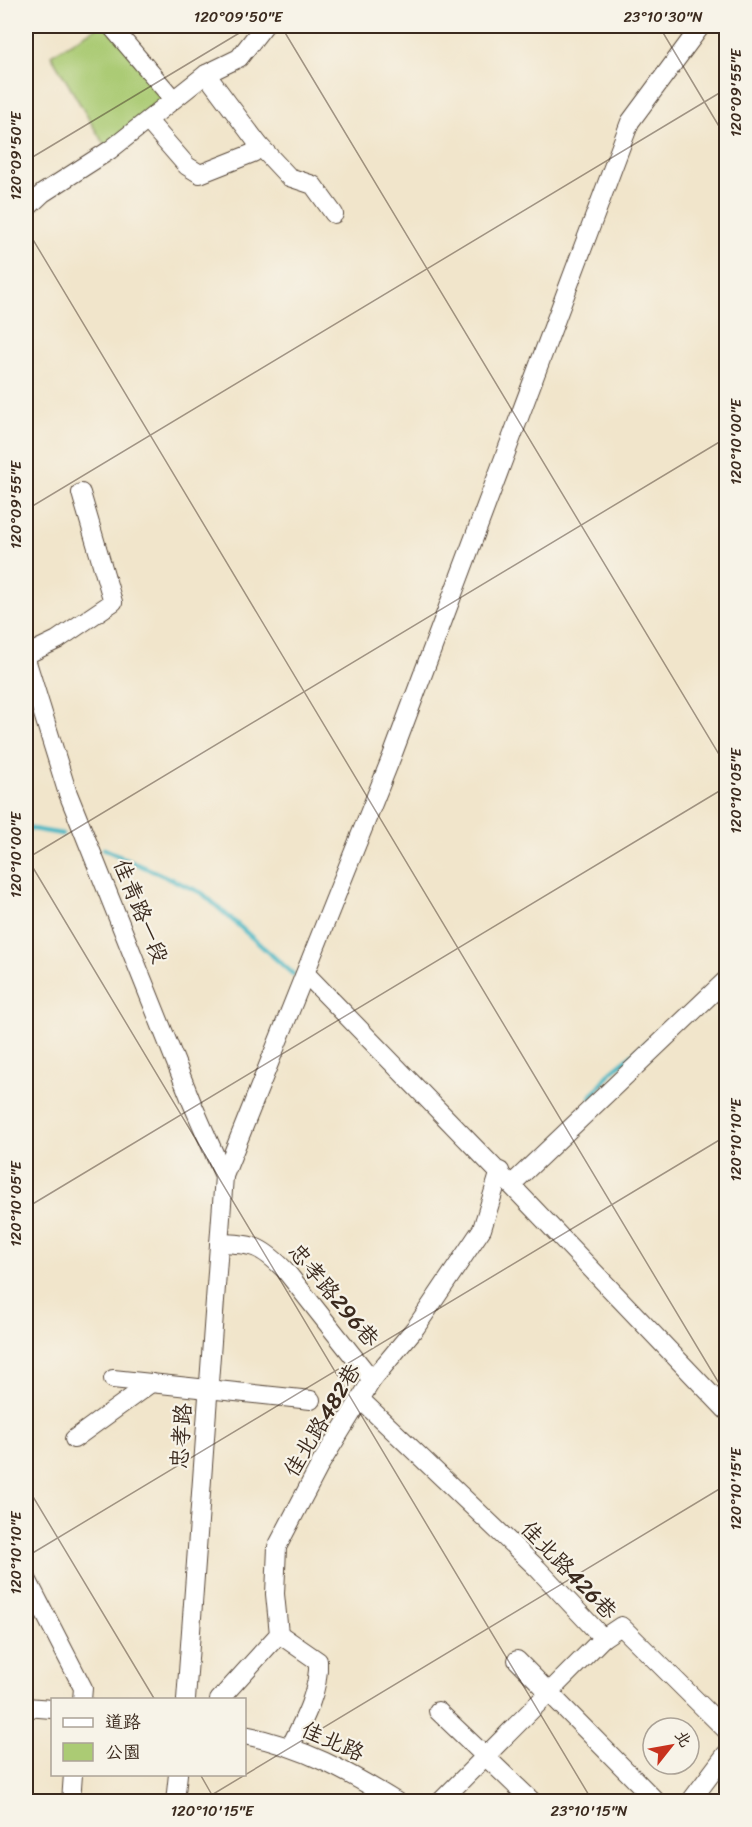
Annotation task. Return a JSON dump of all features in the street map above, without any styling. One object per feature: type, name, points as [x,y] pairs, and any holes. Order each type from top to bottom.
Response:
[{"type":"street","points":[[111,26],[173,99]]},
{"type":"street","points":[[26,209],[43,193],[110,150],[206,74],[239,58],[264,26]]},
{"type":"street","points":[[686,45],[688,26]]},
{"type":"street","points":[[224,1176],[394,751],[630,122],[701,26]]},
{"type":"street","points":[[206,74],[259,145],[290,177],[313,185],[334,214]]},
{"type":"street","points":[[148,121],[187,165],[200,174],[253,153],[259,145]]},
{"type":"street","points":[[26,657],[57,640],[113,602],[81,493]]},
{"type":"street","name":"佳青路一段","points":[[26,657],[67,791],[224,1176]]},
{"type":"street","points":[[306,974],[506,1178],[726,1410]]},
{"type":"street","points":[[506,1178],[726,980]]},
{"type":"street","name":"忠孝路","points":[[186,1698],[224,1176]]},
{"type":"street","name":"佳北路482巷","points":[[279,1634],[275,1594],[277,1547],[321,1463],[372,1380],[416,1327],[482,1229],[506,1178]]},
{"type":"street","name":"忠孝路296巷","points":[[219,1243],[250,1244],[269,1254],[285,1270],[372,1380]]},
{"type":"street","points":[[113,1379],[311,1400]]},
{"type":"street","points":[[74,1439],[150,1383]]},
{"type":"street","name":"佳北路426巷","points":[[361,1400],[538,1569],[603,1638],[440,1802]]},
{"type":"street","points":[[26,1577],[83,1688],[82,1698]]},
{"type":"street","points":[[603,1638],[621,1626],[726,1730]]},
{"type":"street","points":[[221,1698],[279,1634],[318,1661],[319,1672],[305,1716],[290,1747]]},
{"type":"street","points":[[517,1660],[657,1802]]},
{"type":"street","points":[[26,1707],[51,1709]]},
{"type":"street","points":[[438,1711],[533,1802]]},
{"type":"street","name":"佳北路","points":[[246,1736],[290,1747],[342,1768],[397,1802]]},
{"type":"street","points":[[690,1802],[726,1754]]},
{"type":"street","points":[[71,1802],[74,1776]]},
{"type":"street","points":[[175,1802],[178,1776]]},
{"type":"green space","points":[[99,26],[106,26],[169,99],[106,148],[51,55]]},
{"type":"waterway","points":[[26,828],[62,834]]},
{"type":"waterway","points":[[104,849],[202,893],[293,974]]},
{"type":"waterway","points":[[590,1098],[611,1072],[655,1036]]}]
